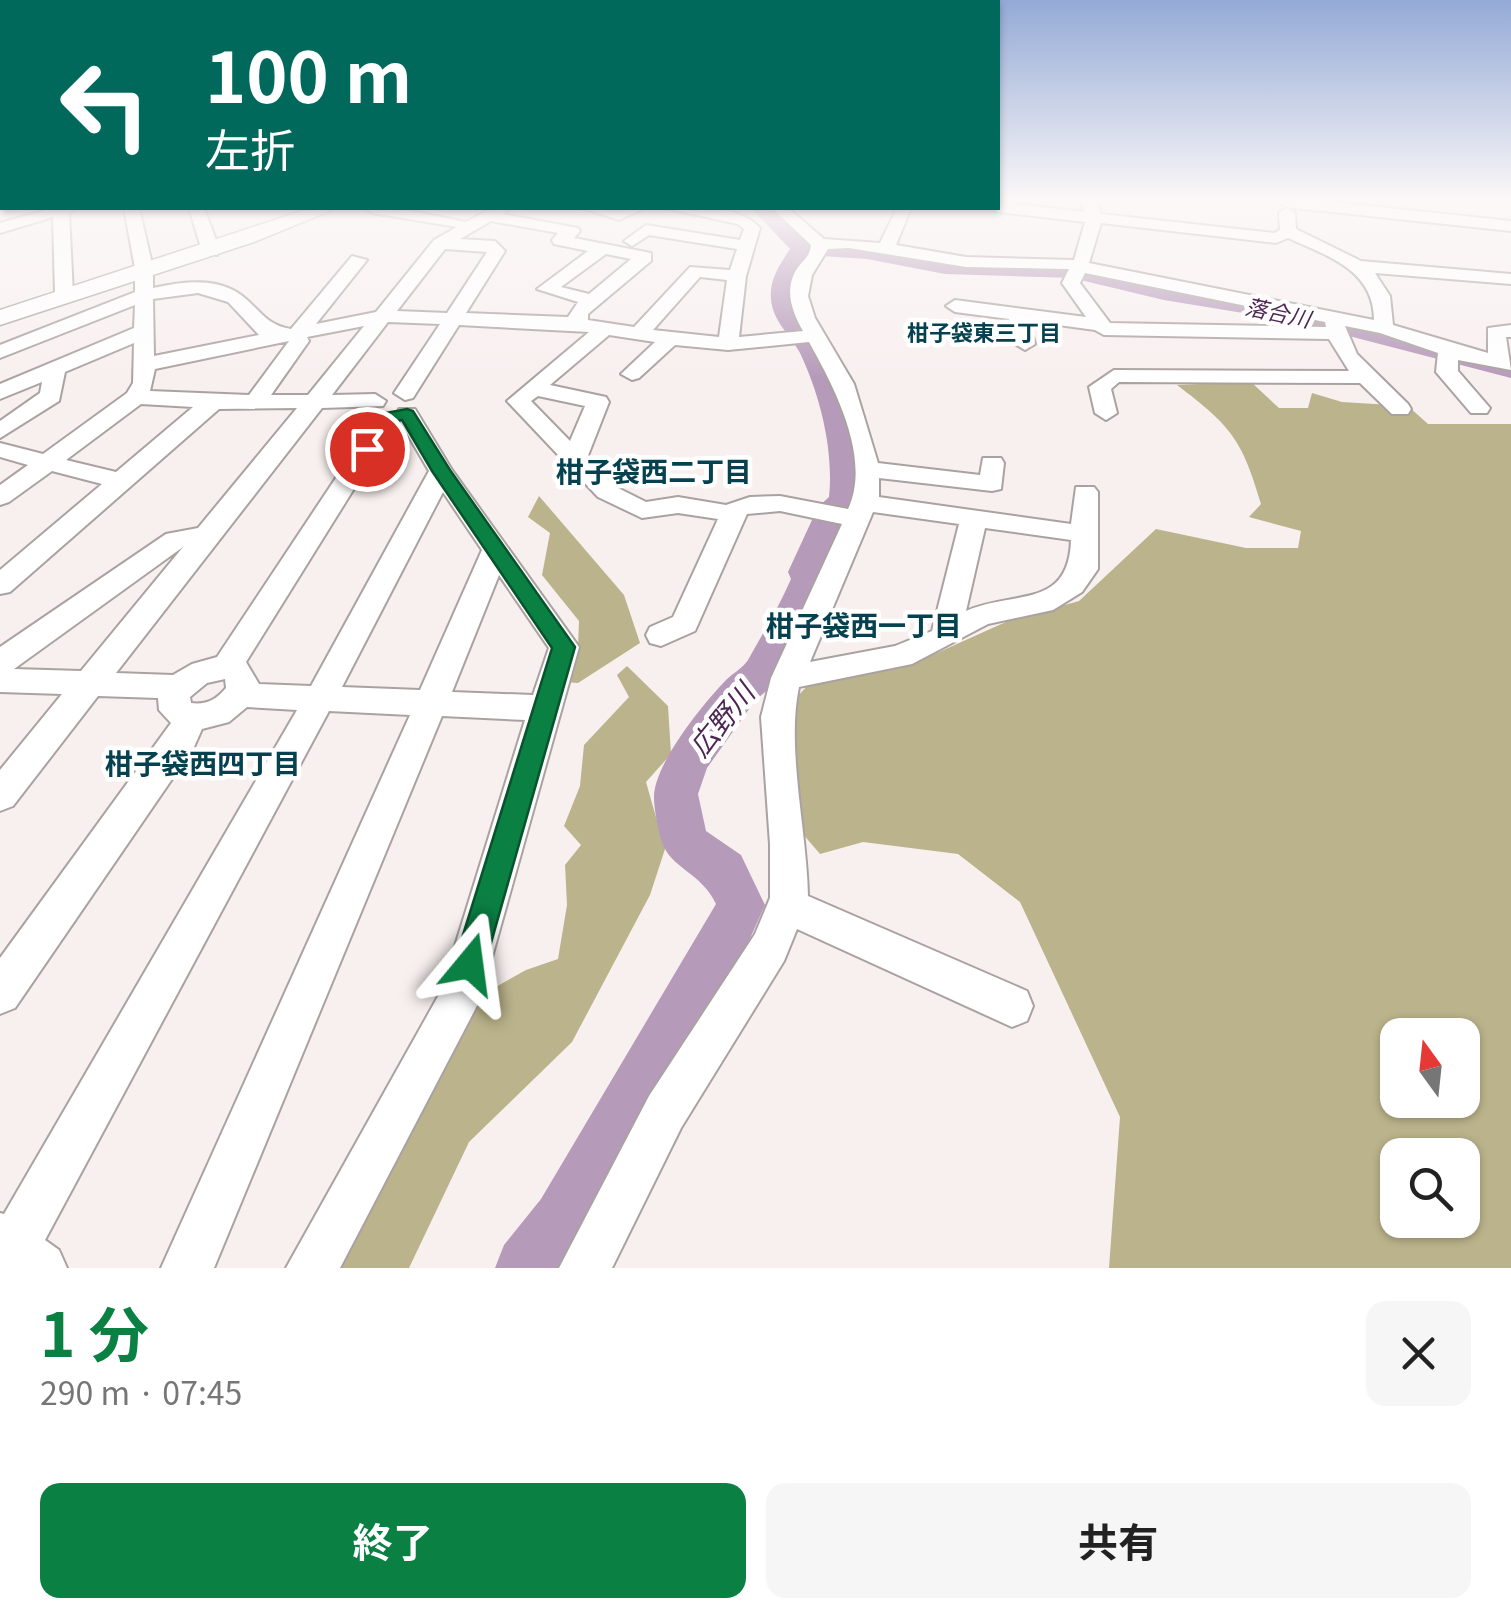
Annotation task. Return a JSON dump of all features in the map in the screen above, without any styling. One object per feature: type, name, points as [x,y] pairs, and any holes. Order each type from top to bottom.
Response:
[{"type":"main road","points":[[0,318],[177,259]]},
{"type":"street","points":[[64,259],[64,294]]},
{"type":"street","points":[[0,498],[136,397],[144,383],[146,364],[142,259]]},
{"type":"street","points":[[0,796],[428,259]]},
{"type":"street","points":[[0,680],[88,685],[185,702],[212,714],[394,407],[490,259]]},
{"type":"street","points":[[587,259],[546,288],[592,300]]},
{"type":"street","points":[[578,324],[578,312],[644,259]]},
{"type":"street","points":[[728,344],[737,276],[743,259]]},
{"type":"street","points":[[586,1268],[665,1112],[770,947],[786,906],[789,844],[777,717],[787,678],[862,497],[843,384],[804,318],[799,296],[803,274],[815,259]]},
{"type":"street","points":[[950,259],[1144,282],[1335,326]]},
{"type":"street","points":[[1078,259],[1074,274],[1104,329],[1384,328],[1495,366],[1496,332],[1511,331]]},
{"type":"street","points":[[1342,259],[1374,282],[1382,297],[1384,328]]},
{"type":"street","points":[[296,335],[358,260]]},
{"type":"street","points":[[1356,266],[1511,279]]},
{"type":"street","points":[[638,334],[696,271],[737,276]]},
{"type":"street","points":[[1074,274],[1086,282],[1151,298],[1177,330]]},
{"type":"street","points":[[0,352],[144,294],[221,291],[244,305],[267,332],[296,335]]},
{"type":"street","points":[[955,306],[1100,325]]},
{"type":"street","points":[[1017,314],[1025,344]]},
{"type":"street","points":[[146,364],[383,316],[578,324],[728,344],[815,335]]},
{"type":"street","points":[[1335,326],[1346,355],[1400,410]]},
{"type":"street","points":[[604,329],[518,401],[607,492],[642,510],[678,504],[733,514]]},
{"type":"street","points":[[0,392],[145,332]]},
{"type":"street","points":[[255,402],[299,341],[296,335]]},
{"type":"street","points":[[632,374],[670,339]]},
{"type":"street","points":[[1448,353],[1447,372],[1478,408]]},
{"type":"street","points":[[0,431],[51,396],[55,369]]},
{"type":"street","points":[[1106,413],[1100,387],[1114,376],[1368,377]]},
{"type":"street","points":[[533,388],[598,402],[574,461]]},
{"type":"street","points":[[136,397],[394,407]]},
{"type":"street","points":[[0,586],[213,402]]},
{"type":"street","points":[[312,1268],[459,1000],[564,647],[498,548],[394,407]]},
{"type":"street","points":[[0,450],[120,481]]},
{"type":"street","points":[[662,636],[685,624],[736,508],[992,484],[992,463]]},
{"type":"street","points":[[18,1251],[441,471]]},
{"type":"street","points":[[787,678],[901,656],[980,616],[1043,602],[1072,585],[1084,569],[1085,492]]},
{"type":"street","points":[[862,497],[1085,534]]},
{"type":"street","points":[[944,637],[974,518]]},
{"type":"street","points":[[0,663],[175,540],[208,535]]},
{"type":"street","points":[[187,1268],[216,1209],[498,548]]},
{"type":"street","points":[[233,682],[320,698],[545,708]]},
{"type":"street","points":[[0,993],[182,738],[185,702]]},
{"type":"street","points":[[786,906],[1012,1006]]},
{"type":"shaded area","points":[[1251,382],[1279,408],[1308,408],[1312,393],[1342,402],[1408,406],[1428,424],[1511,424],[1511,1268],[1109,1268],[1120,1117],[1020,902],[958,854],[863,842],[820,854],[802,833],[791,703],[813,680],[928,657],[1008,621],[1079,601],[1156,529],[1246,548],[1298,548],[1301,531],[1249,517],[1261,504],[1247,464],[1232,436],[1177,385]]},
{"type":"shaded area","points":[[539,496],[624,595],[640,643],[578,683],[564,682],[578,648],[579,621],[542,575],[550,533],[528,517]]},
{"type":"shaded area","points":[[627,666],[668,706],[671,754],[646,782],[665,849],[650,895],[572,1042],[469,1142],[409,1268],[328,1268],[365,1211],[460,1007],[526,970],[558,959],[567,905],[565,865],[581,845],[564,826],[580,786],[584,745],[629,697],[617,675]]},
{"type":"waterway","name":"広野川","points":[[527,1268],[563,1221],[714,961],[741,905],[724,870],[685,842],[676,794],[688,761],[740,691],[764,670],[773,643],[793,616],[809,579],[805,572],[834,507],[844,501],[842,446],[832,404],[811,350],[790,322],[783,302],[785,277],[794,259]]},
{"type":"waterway","name":"落合川","points":[[901,259],[945,267],[1072,271],[1164,293],[1292,314],[1511,370]]},
{"type":"district","name":"柑子袋東三丁目","points":[[984,333]]},
{"type":"district","name":"柑子袋西二丁目","points":[[654,472]]},
{"type":"district","name":"柑子袋西一丁目","points":[[864,626]]},
{"type":"district","name":"柑子袋西四丁目","points":[[203,764]]},
{"type":"route","points":[[367,449],[387,418],[407,414],[441,471],[564,647],[470,964]]}]
